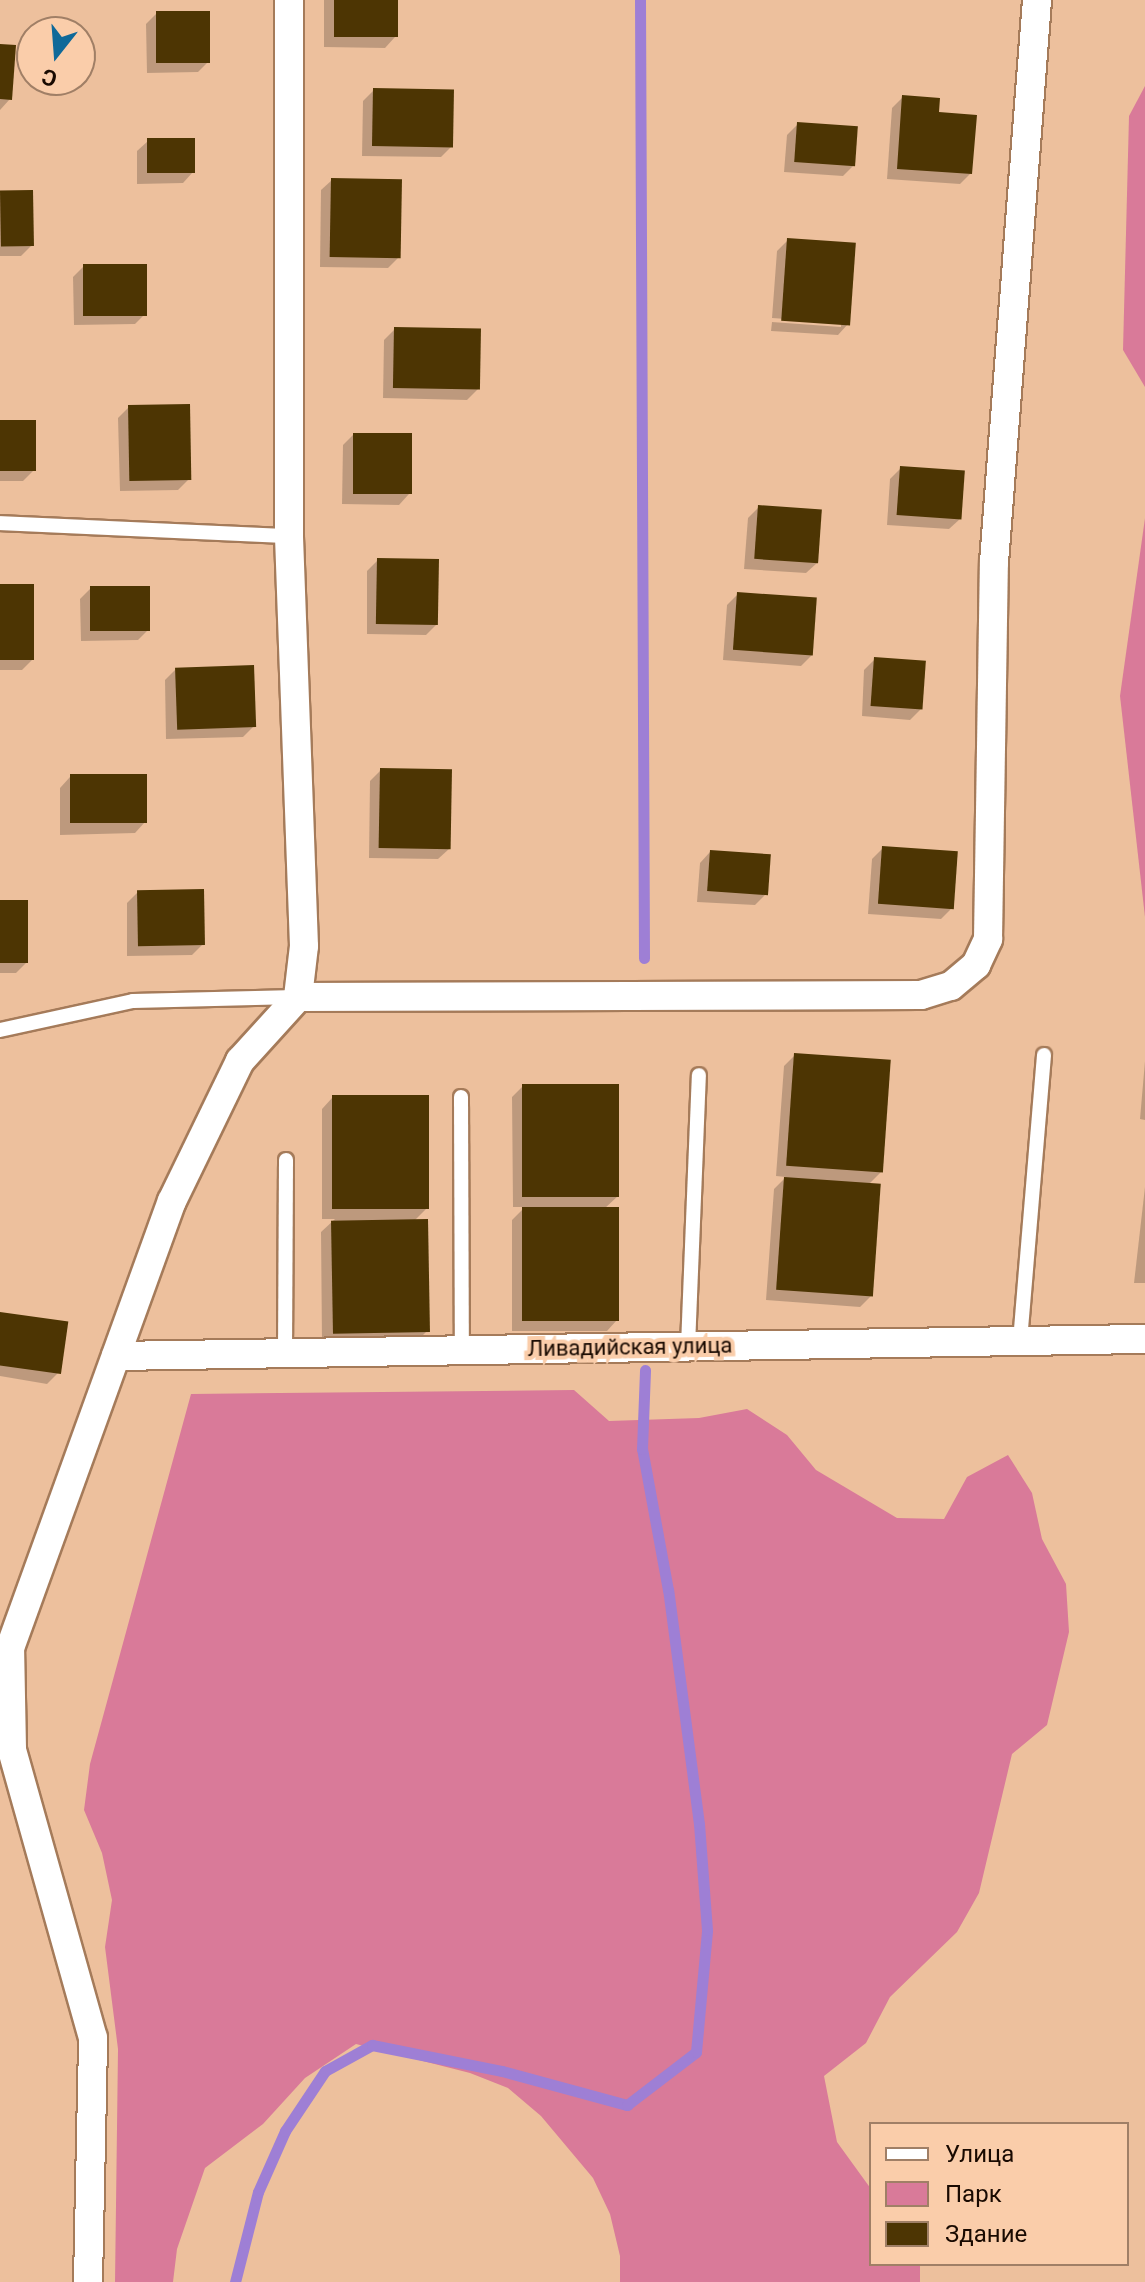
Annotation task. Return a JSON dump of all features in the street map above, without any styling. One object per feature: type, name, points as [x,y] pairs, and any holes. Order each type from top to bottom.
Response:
[{"type":"street","points":[[88,2282],[93,2038],[12,1749],[10,1648],[172,1201],[240,1061],[298,997],[304,946],[289,536],[289,0]]},
{"type":"street","points":[[298,997],[921,995],[951,986],[976,965],[988,939],[994,562],[1037,0]]},
{"type":"street","name":"Ливадийская улица","points":[[116,1356],[1145,1339]]},
{"type":"lane","points":[[0,523],[289,536]]},
{"type":"lane","points":[[0,1030],[133,1001],[298,997]]},
{"type":"lane","points":[[1020,1341],[1044,1055]]},
{"type":"lane","points":[[688,1346],[699,1075]]},
{"type":"lane","points":[[461,1097],[462,1349]]},
{"type":"lane","points":[[285,1352],[286,1160]]},
{"type":"green space","points":[[1145,86],[1145,387],[1123,350],[1129,116]]},
{"type":"green space","points":[[1145,518],[1145,917],[1120,696]]},
{"type":"green space","points":[[574,1390],[609,1421],[699,1418],[747,1409],[787,1435],[816,1470],[897,1518],[944,1519],[967,1477],[1008,1455],[1032,1493],[1042,1539],[1066,1584],[1069,1632],[1047,1725],[1012,1754],[979,1893],[957,1932],[890,1997],[866,2043],[824,2076],[837,2142],[869,2186],[869,2266],[920,2266],[920,2282],[620,2282],[620,2256],[610,2214],[593,2178],[541,2116],[508,2088],[470,2073],[356,2044],[305,2078],[263,2124],[205,2168],[177,2249],[173,2282],[115,2282],[118,2049],[105,1947],[112,1900],[102,1853],[84,1810],[90,1764],[191,1394]]},
{"type":"building","points":[[334,0],[398,0],[398,37],[334,37]]},
{"type":"building","points":[[156,11],[210,11],[210,63],[156,63]]},
{"type":"building","points":[[0,44],[16,45],[12,100],[0,99]]},
{"type":"building","points":[[373,88],[454,89],[453,147],[372,146]]},
{"type":"building","points":[[902,95],[940,98],[939,112],[977,115],[972,174],[897,169]]},
{"type":"building","points":[[797,122],[858,126],[855,166],[794,162]]},
{"type":"building","points":[[147,138],[195,138],[195,173],[147,173]]},
{"type":"building","points":[[331,178],[402,179],[401,258],[330,257]]},
{"type":"building","points":[[33,190],[34,246],[1,247],[0,191]]},
{"type":"building","points":[[787,238],[856,243],[850,326],[781,321]]},
{"type":"building","points":[[83,264],[147,264],[147,316],[83,316]]},
{"type":"building","points":[[394,327],[481,329],[480,390],[393,388]]},
{"type":"building","points":[[190,404],[191,480],[129,481],[128,405]]},
{"type":"building","points":[[0,420],[36,420],[36,471],[0,471]]},
{"type":"building","points":[[353,433],[412,433],[412,494],[353,494]]},
{"type":"building","points":[[900,466],[965,471],[961,519],[897,515]]},
{"type":"building","points":[[758,505],[822,509],[818,563],[754,559]]},
{"type":"building","points":[[377,558],[439,559],[438,625],[376,624]]},
{"type":"building","points":[[0,584],[34,584],[34,660],[0,660]]},
{"type":"building","points":[[90,586],[150,586],[150,631],[90,631]]},
{"type":"building","points":[[737,592],[817,598],[813,655],[733,650]]},
{"type":"building","points":[[874,657],[926,661],[922,710],[871,706]]},
{"type":"building","points":[[254,665],[256,727],[177,730],[175,668]]},
{"type":"building","points":[[380,768],[452,769],[451,849],[379,848]]},
{"type":"building","points":[[70,774],[147,774],[147,823],[70,823]]},
{"type":"building","points":[[882,846],[958,851],[954,909],[878,904]]},
{"type":"building","points":[[710,850],[771,854],[768,895],[707,891]]},
{"type":"building","points":[[204,889],[205,945],[138,946],[137,890]]},
{"type":"building","points":[[0,900],[28,900],[28,963],[0,963]]},
{"type":"building","points":[[794,1053],[891,1060],[883,1172],[786,1166]]},
{"type":"building","points":[[522,1084],[619,1084],[619,1197],[522,1197]]},
{"type":"building","points":[[332,1095],[429,1095],[429,1209],[332,1209]]},
{"type":"building","points":[[784,1177],[881,1184],[873,1296],[776,1290]]},
{"type":"building","points":[[522,1207],[619,1207],[619,1321],[522,1321]]},
{"type":"building","points":[[428,1219],[430,1332],[333,1334],[331,1221]]},
{"type":"building","points":[[0,1312],[68,1322],[61,1374],[0,1366]]},
{"type":"waterway","points":[[640,0],[644,958]]},
{"type":"waterway","points":[[235,2282],[258,2192],[285,2131],[325,2071],[372,2045],[502,2071],[627,2105],[696,2052],[707,1930],[699,1824],[668,1590],[642,1449],[645,1370]]}]
